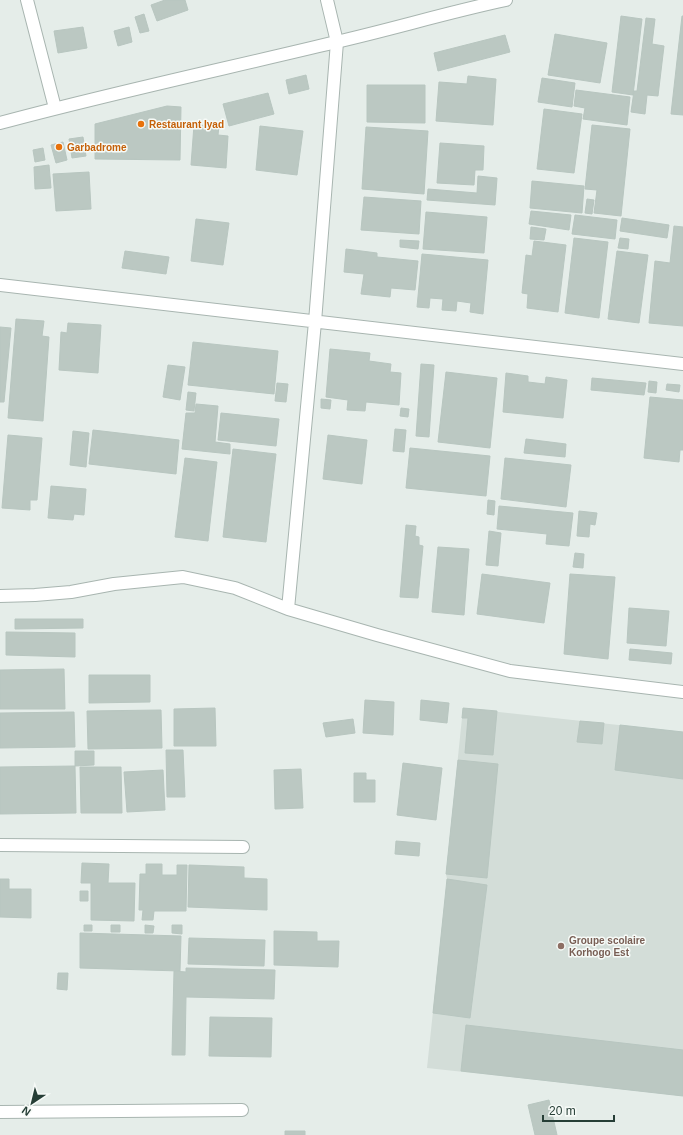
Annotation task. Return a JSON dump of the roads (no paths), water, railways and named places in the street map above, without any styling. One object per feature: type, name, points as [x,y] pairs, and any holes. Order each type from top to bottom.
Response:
[{"type":"street","points":[[27,0],[55,108]]},
{"type":"street","points":[[288,609],[315,322],[337,42],[327,0]]},
{"type":"street","points":[[0,123],[55,108],[337,42],[506,0]]},
{"type":"street","points":[[0,285],[683,364]]},
{"type":"street","points":[[0,596],[71,592],[114,584],[183,577],[235,588],[288,609],[385,637],[510,670],[683,692]]},
{"type":"street","points":[[0,845],[243,847]]},
{"type":"street","points":[[0,1112],[242,1110]]},
{"type":"place","name":"Restaurant Iyad","points":[[141,124]]},
{"type":"place","name":"Garbadrome","points":[[59,147]]},
{"type":"place","name":"Groupe scolaire Korhogo Est","points":[[561,946]]}]
